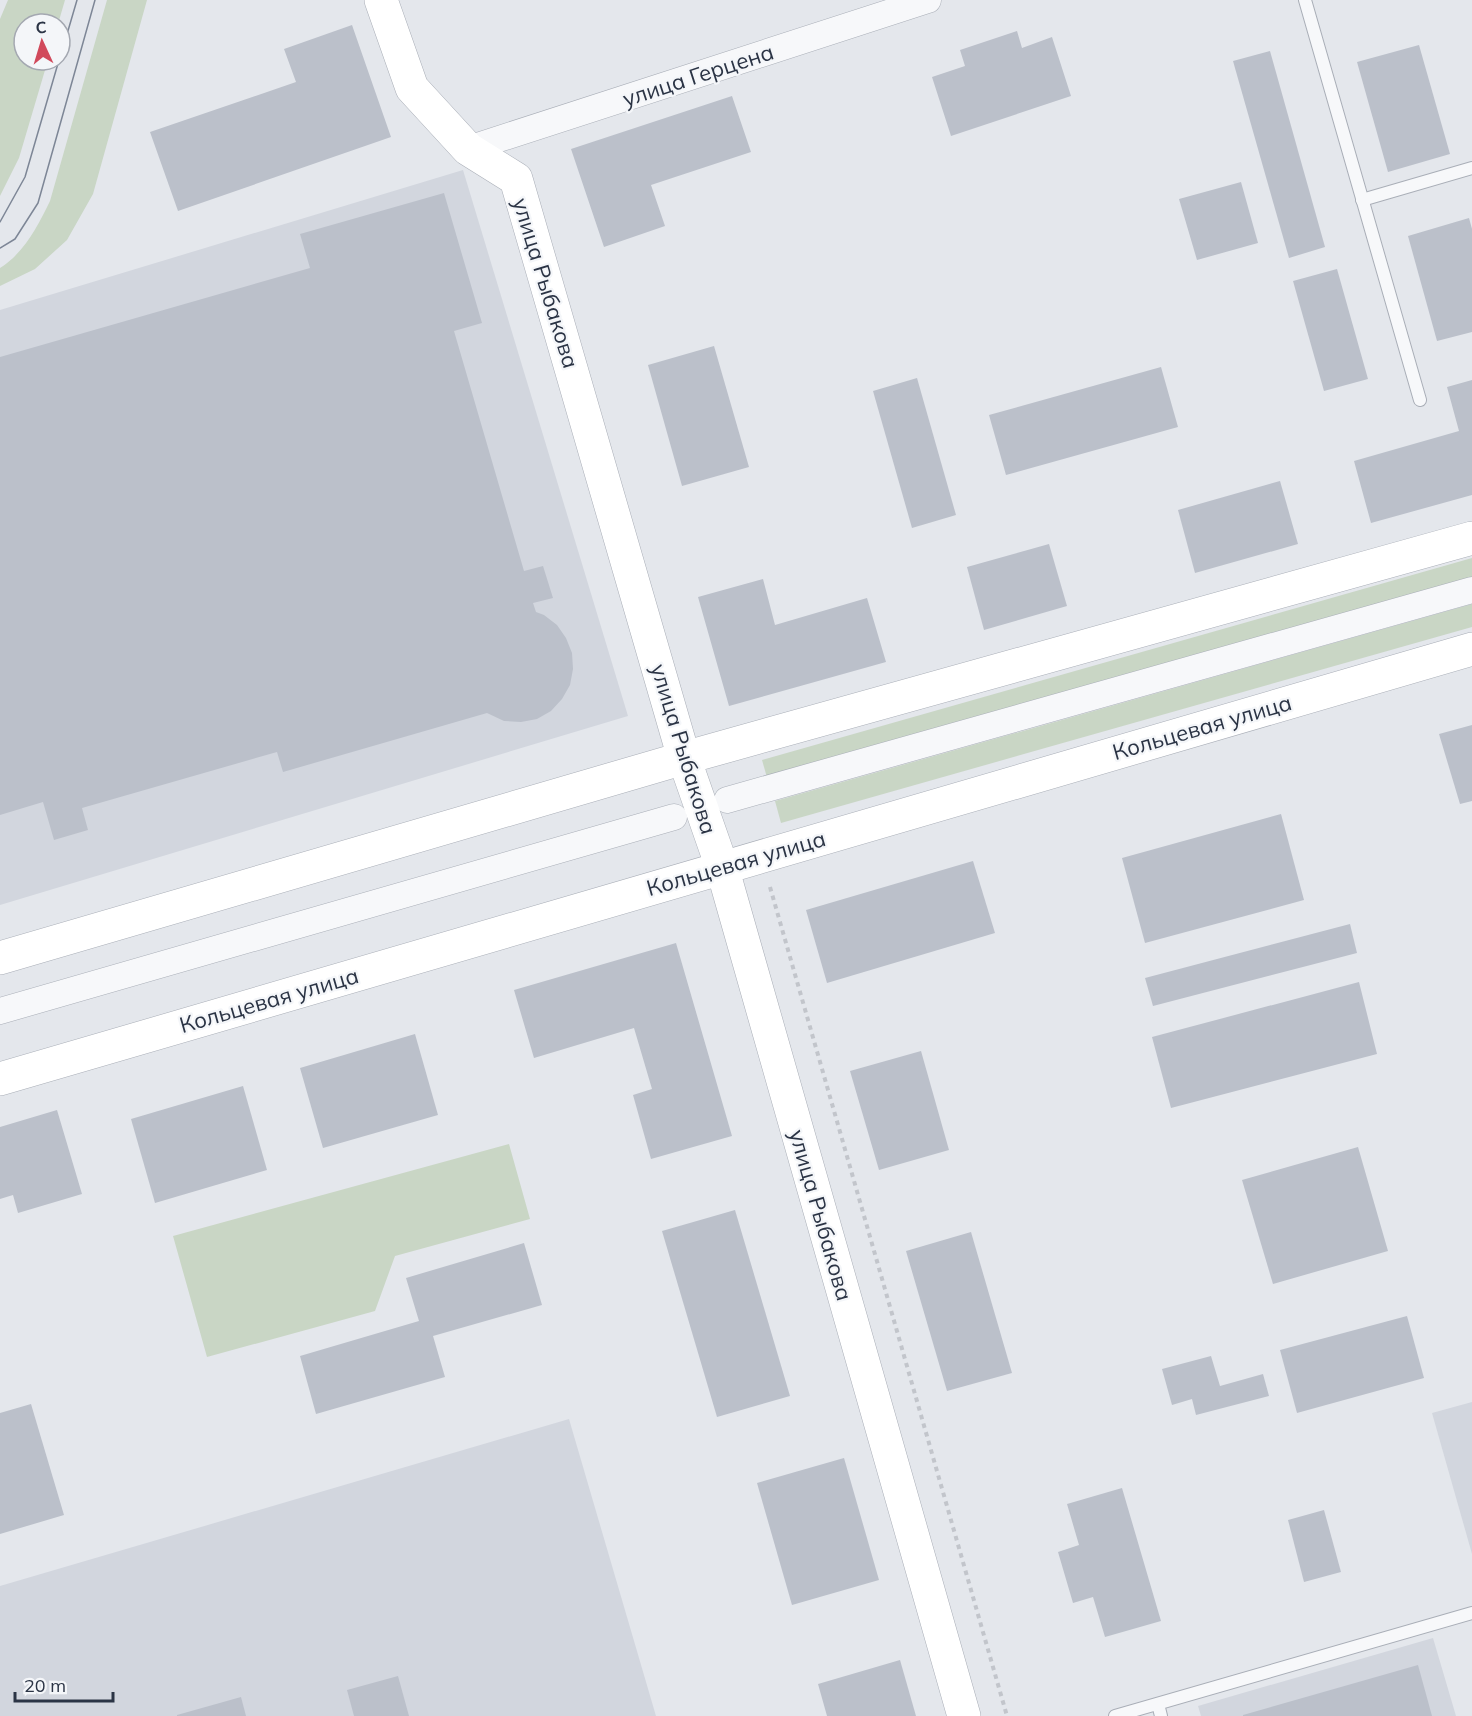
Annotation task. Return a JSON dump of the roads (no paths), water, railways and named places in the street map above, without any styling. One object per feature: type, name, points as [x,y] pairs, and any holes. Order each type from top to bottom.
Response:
[{"type":"main road","name":"улица Рыбакова","points":[[381,0],[412,88],[468,149],[516,179],[684,758],[722,867],[964,1716]]},
{"type":"main road","points":[[0,958],[684,758],[1472,538]]},
{"type":"main road","name":"Кольцевая улица","points":[[0,1079],[1472,649]]},
{"type":"street","name":"улица Герцена","points":[[468,149],[928,0]]},
{"type":"street","points":[[727,800],[1472,590]]},
{"type":"street","points":[[0,1011],[674,817]]},
{"type":"lane","points":[[1305,0],[1420,399]]},
{"type":"lane","points":[[1362,200],[1472,168]]},
{"type":"lane","points":[[1115,1716],[1160,1710],[1472,1613]]},
{"type":"tram line","points":[[72,17],[77,0]]},
{"type":"tram line","points":[[0,248],[15,239],[38,203],[95,0]]},
{"type":"tram line","points":[[0,222],[25,177],[56,72]]}]
